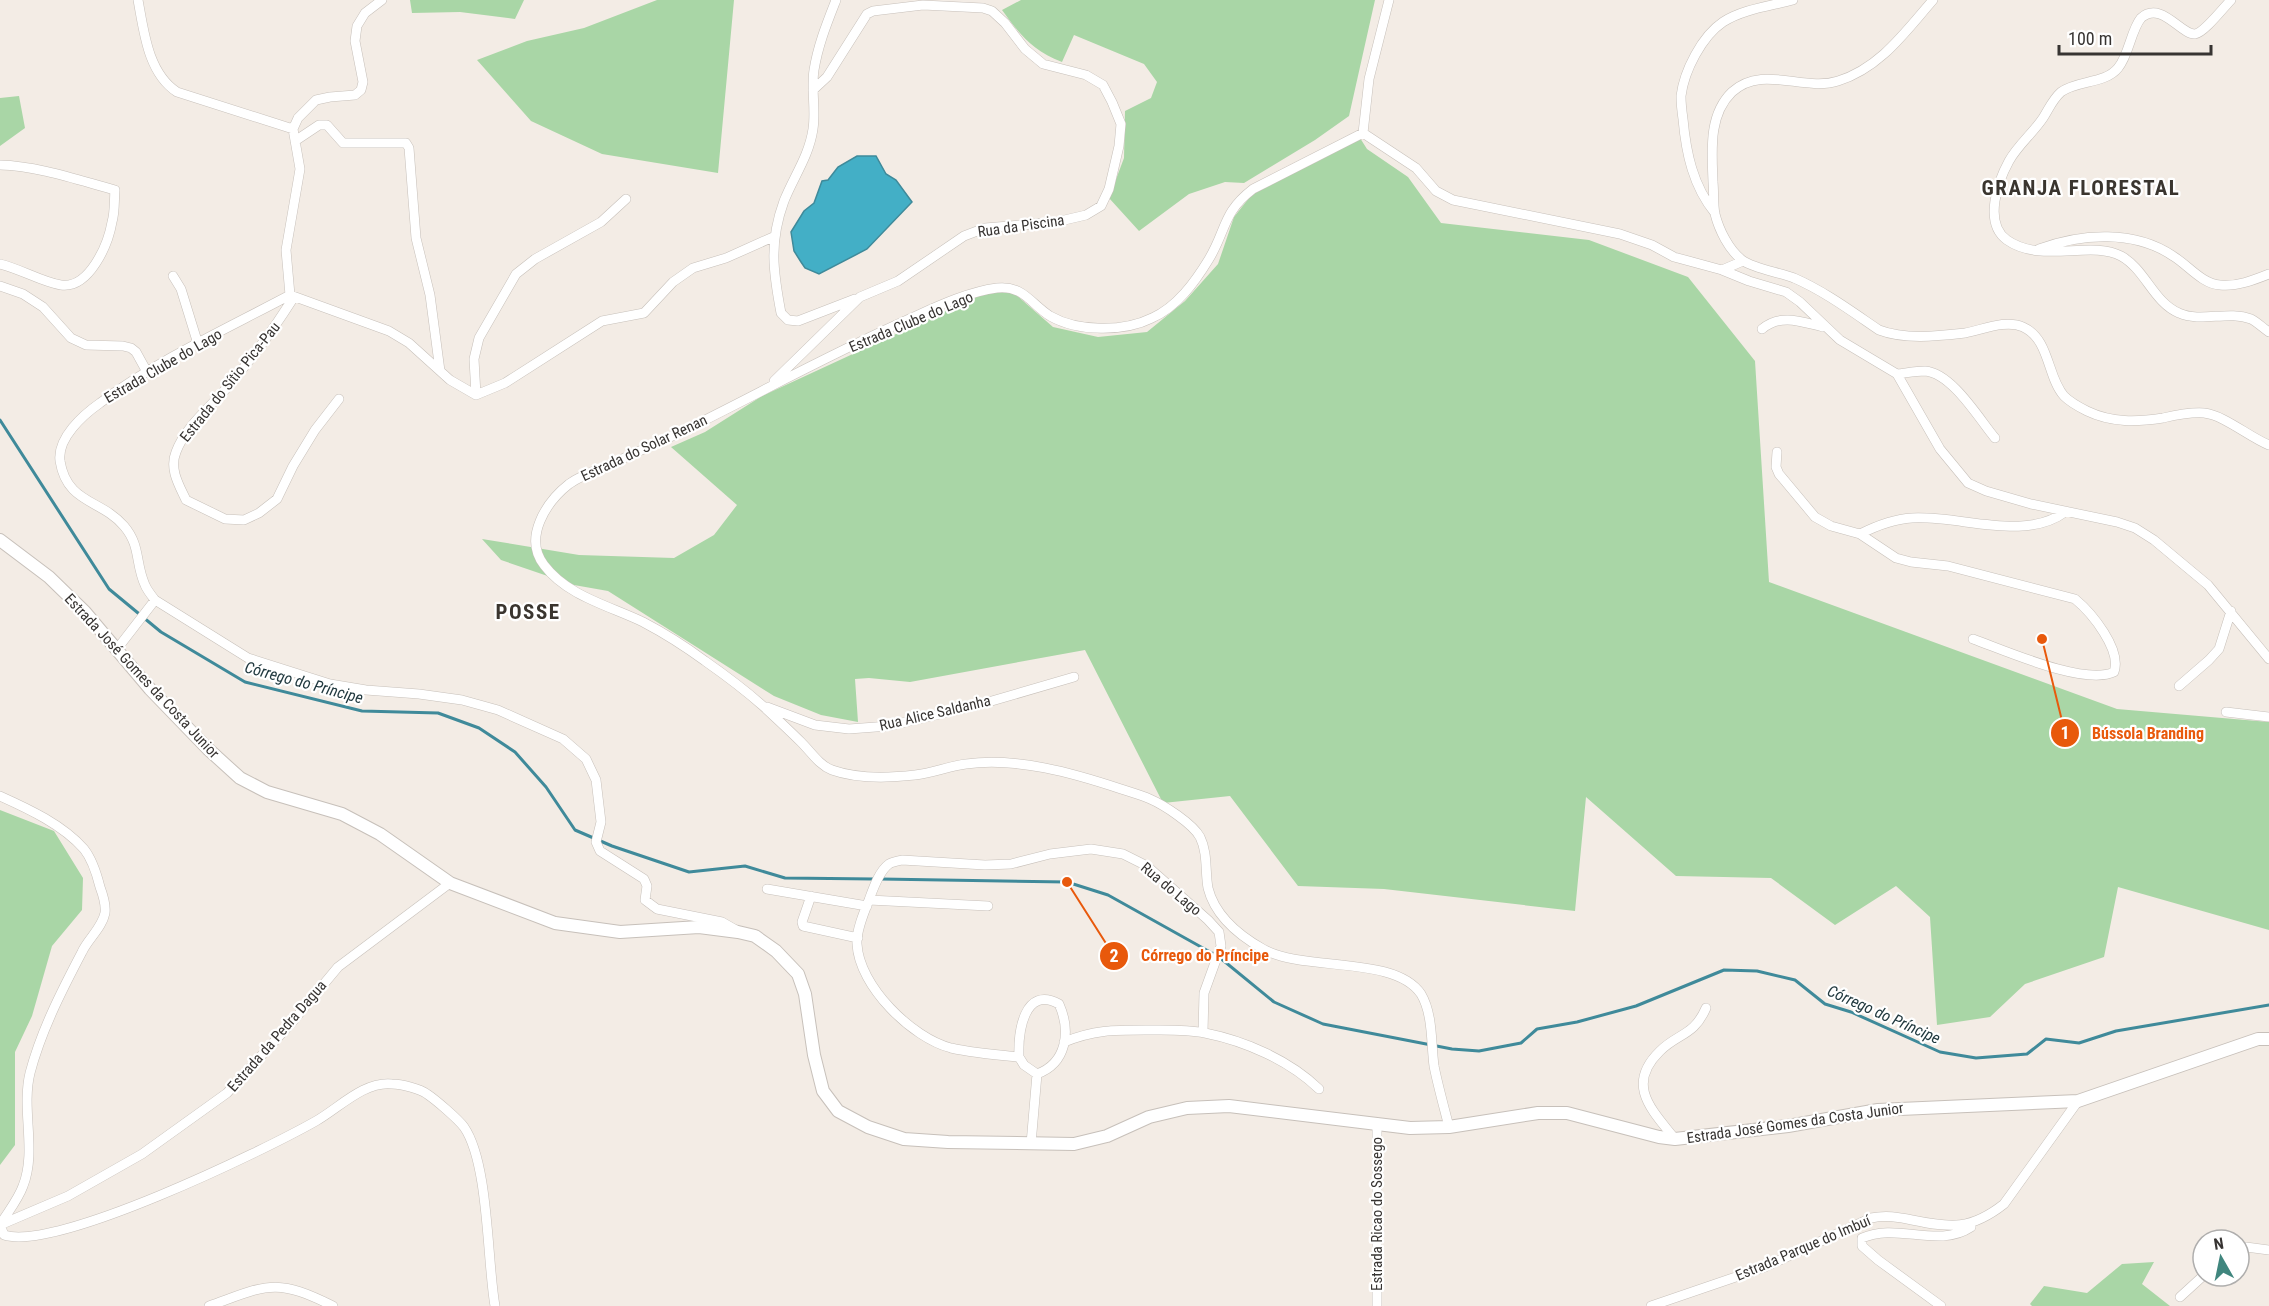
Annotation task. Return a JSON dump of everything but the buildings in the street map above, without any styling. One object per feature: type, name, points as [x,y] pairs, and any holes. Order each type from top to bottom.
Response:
[{"type":"street","points":[[138,0],[152,60],[167,85],[177,92],[293,129]]},
{"type":"street","points":[[382,0],[365,13],[357,26],[355,41],[363,81],[361,90],[355,95],[316,100],[298,118],[293,129],[300,169],[286,250],[292,296],[389,331],[409,343],[450,380],[476,395]]},
{"type":"street","name":"Rua da Piscina","points":[[813,90],[827,77],[867,14],[873,11],[923,5],[983,8],[992,11],[1005,23],[1025,49],[1043,64],[1086,75],[1103,86],[1121,124],[1119,146],[1109,189],[1101,206],[1086,215],[1056,222],[985,228],[964,236],[898,281],[798,321],[788,320],[781,313],[778,297],[773,260],[773,237],[784,200],[808,154],[813,127],[813,90],[814,71],[820,40],[836,0]]},
{"type":"street","points":[[1389,0],[1369,79],[1363,133],[1416,168],[1436,190],[1453,200],[1620,234],[1652,245],[1674,257],[1722,270],[1786,292],[1800,302],[1840,340],[1897,375],[1940,449],[1968,483],[1986,491],[2031,504],[2135,528],[2154,540],[2208,585],[2269,659]]},
{"type":"street","points":[[1793,0],[1725,20],[1714,29],[1687,72],[1681,97],[1686,151],[1704,200],[1714,213],[1722,234],[1743,261],[1792,278],[1823,292],[1887,333],[1927,335],[1965,332],[2010,324],[2024,327],[2036,338],[2063,395],[2089,412],[2118,420],[2132,421],[2206,413],[2269,445]]},
{"type":"street","points":[[1714,213],[1711,143],[1717,113],[1732,92],[1749,82],[1769,78],[1804,82],[1835,82],[1857,74],[1889,51],[1933,0]]},
{"type":"street","points":[[2231,0],[2203,30],[2195,34],[2188,32],[2162,12],[2150,12],[2141,18],[2118,68],[2108,76],[2062,91],[2009,160],[1993,208],[1994,222],[1999,233],[2007,240],[2034,251],[2108,252],[2122,257],[2166,305],[2177,313],[2187,316],[2237,316],[2252,319],[2269,332]]},
{"type":"street","points":[[295,141],[319,125],[327,125],[344,143],[406,143],[409,148],[416,238],[430,295],[440,371]]},
{"type":"street","name":"Estrada Clube do Lago","points":[[801,371],[895,325],[991,288],[1008,287],[1021,291],[1048,315],[1069,324],[1105,328],[1139,324],[1158,316],[1180,298],[1211,256],[1226,220],[1240,200],[1253,189],[1363,133]]},
{"type":"street","points":[[0,165],[13,165],[115,190],[112,222],[101,256],[82,279],[70,285],[58,285],[21,269],[0,264]]},
{"type":"street","points":[[476,395],[474,358],[479,338],[516,274],[535,259],[601,222],[626,199]]},
{"type":"street","points":[[476,395],[505,383],[602,321],[644,313],[673,282],[693,268],[726,258],[773,237]]},
{"type":"street","points":[[2034,251],[2054,244],[2090,238],[2133,238],[2154,245],[2174,256],[2205,280],[2218,285],[2253,280],[2269,274]]},
{"type":"street","points":[[1722,270],[1743,261]]},
{"type":"street","points":[[173,276],[181,289],[191,328],[198,344]]},
{"type":"street","points":[[0,286],[23,294],[43,307],[70,338],[86,345],[131,348],[136,352],[147,372]]},
{"type":"street","name":"Estrada Clube do Lago","points":[[152,604],[145,586],[135,540],[113,517],[77,495],[65,479],[60,459],[63,443],[75,425],[98,404],[147,372],[292,296]]},
{"type":"street","name":"Estrada do Sítio Pica-Pau","points":[[292,296],[274,329],[246,365],[186,433],[175,453],[174,473],[186,500],[225,519],[244,520],[259,513],[277,499],[304,448],[339,399]]},
{"type":"street","name":"Rua da Piscina","points":[[767,389],[860,297]]},
{"type":"street","points":[[1762,329],[1770,323],[1781,320],[1793,320],[1826,328]]},
{"type":"street","name":"Estrada do Solar Renan","points":[[801,371],[678,434],[572,482],[549,503],[539,521],[535,542],[541,563],[570,589],[649,625],[703,659],[762,705],[820,763],[833,770],[860,776],[918,775],[964,764],[998,762],[1053,770],[1151,799],[1192,827],[1202,840],[1208,888],[1216,906],[1235,931],[1268,952],[1303,960],[1385,971],[1415,987],[1423,997],[1431,1032],[1433,1058],[1449,1127]]},
{"type":"street","points":[[1897,375],[1926,371],[1949,382],[1995,438]]},
{"type":"street","points":[[1777,452],[1776,467],[1779,474],[1815,517],[1832,526],[1860,534],[1896,558],[1948,566],[2075,599],[2096,621],[2116,657],[2116,665],[2114,672],[2106,676],[2067,672],[1973,639]]},
{"type":"street","points":[[1860,534],[1878,525],[1911,518],[1946,518],[2033,526],[2052,521],[2065,512]]},
{"type":"street","name":"Estrada José Gomes da Costa Junior","points":[[0,540],[49,577],[85,612],[175,715],[240,778],[267,792],[342,814],[380,834],[450,883],[555,923],[620,932],[699,927],[755,936],[776,951],[798,974],[805,993],[814,1055],[823,1091],[838,1111],[868,1127],[904,1139],[1074,1144],[1107,1136],[1149,1117],[1187,1108],[1229,1106],[1410,1128],[1449,1127],[1550,1112],[1577,1114],[1659,1137],[1675,1139],[1788,1126],[1878,1110],[2078,1101],[2258,1039],[2269,1039]]},
{"type":"street","points":[[117,649],[152,604],[248,658],[330,684],[462,700],[498,710],[563,739],[586,759],[596,780],[601,822],[597,838],[600,851],[644,879],[645,900],[657,909],[722,922],[738,932]]},
{"type":"street","points":[[2179,686],[2210,660],[2219,649],[2231,611]]},
{"type":"street","name":"Rua Alice Saldanha","points":[[762,705],[815,725],[849,729],[869,728],[888,726],[978,705],[1074,677]]},
{"type":"street","points":[[2226,712],[2269,717]]},
{"type":"street","points":[[0,796],[26,807],[62,830],[85,850],[104,897],[105,912],[100,925],[85,946],[58,998],[30,1074],[27,1111],[27,1170],[23,1187],[0,1225],[3,1235],[15,1239],[59,1232],[159,1196],[318,1120],[363,1089],[392,1083],[426,1093],[464,1127],[476,1153],[482,1181],[495,1306]]},
{"type":"street","name":"Rua do Lago","points":[[868,903],[880,875],[889,863],[902,860],[985,865],[1011,864],[1050,854],[1091,849],[1123,854],[1147,866],[1219,932],[1221,946],[1204,993],[1203,1032]]},
{"type":"street","name":"Estrada da Pedra Dagua","points":[[0,1225],[68,1196],[142,1154],[227,1093],[293,1021],[338,967],[450,883]]},
{"type":"street","points":[[767,889],[868,903],[988,906]]},
{"type":"street","points":[[811,896],[802,922],[803,926],[858,938]]},
{"type":"street","points":[[868,903],[857,944],[863,968],[876,992],[896,1013],[923,1036],[950,1047],[1019,1057]]},
{"type":"street","points":[[1038,999],[1049,999],[1059,1004],[1066,1027],[1064,1042],[1054,1066],[1037,1074],[1024,1065],[1019,1057],[1023,1021],[1029,1006],[1038,999]]},
{"type":"street","points":[[1675,1139],[1648,1104],[1642,1089],[1646,1071],[1660,1051],[1700,1022],[1706,1008]]},
{"type":"street","points":[[1064,1042],[1086,1033],[1112,1030],[1203,1032],[1247,1044],[1305,1076],[1319,1089]]},
{"type":"street","points":[[1030,1144],[1037,1074]]},
{"type":"street","name":"Estrada Parque do Imbuí","points":[[1651,1306],[1765,1267],[1871,1218],[1894,1216],[1956,1227],[1975,1223],[1989,1216],[2004,1204],[2078,1101]]},
{"type":"street","name":"Estrada Ricao do Sossego","points":[[1377,1123],[1377,1306]]},
{"type":"street","points":[[1941,1306],[1878,1260],[1862,1246],[1863,1238],[1870,1234],[1939,1237],[1959,1233],[1975,1223]]},
{"type":"street","points":[[2251,1248],[2269,1250]]},
{"type":"street","points":[[209,1306],[263,1287],[283,1286],[307,1293],[333,1306]]},
{"type":"street","points":[[2180,1297],[2191,1287]]},
{"type":"green space","points":[[410,0],[524,0],[515,19],[460,12],[412,13]]},
{"type":"green space","points":[[657,0],[734,0],[718,173],[602,154],[531,121],[477,60],[527,41],[584,28]]},
{"type":"green space","points":[[1021,0],[1375,0],[1349,116],[1315,140],[1244,183],[1225,182],[1189,194],[1139,231],[1109,198],[1124,158],[1125,111],[1151,98],[1157,82],[1144,64],[1074,35],[1062,62],[1043,52],[1021,35],[1002,10]]},
{"type":"green space","points":[[19,96],[25,128],[0,146],[0,98]]},
{"type":"green space","points":[[1360,138],[1367,149],[1408,177],[1441,223],[1589,240],[1688,277],[1755,361],[1769,582],[2117,709],[2269,722],[2269,930],[2118,887],[2104,957],[2025,984],[1990,1017],[1937,1025],[1930,917],[1896,886],[1835,925],[1771,878],[1676,876],[1586,797],[1575,911],[1384,889],[1298,886],[1230,796],[1163,803],[1085,650],[910,682],[855,679],[858,722],[821,715],[774,696],[608,591],[574,585],[501,560],[482,539],[579,555],[674,558],[714,535],[737,505],[671,447],[705,432],[762,396],[989,291],[1013,292],[1053,327],[1098,337],[1147,332],[1185,301],[1218,264],[1234,217],[1253,193]]},
{"type":"green space","points":[[0,810],[54,831],[83,878],[82,910],[52,946],[32,1016],[15,1052],[15,1145],[0,1165]]},
{"type":"green space","points":[[2154,1262],[2142,1284],[2170,1306],[2032,1306],[2030,1304],[2044,1286],[2087,1293],[2122,1264]]},
{"type":"water","points":[[857,156],[876,156],[886,174],[896,180],[912,202],[867,249],[819,274],[805,268],[794,251],[791,232],[804,211],[814,203],[822,181],[828,180],[838,167]]},
{"type":"waterway","name":"Córrego do Príncipe","points":[[0,420],[109,589],[161,632],[245,682],[362,711],[438,713],[479,728],[515,752],[546,787],[575,830],[612,846],[689,872],[745,866],[785,878],[874,879]]},
{"type":"waterway","name":"Córrego do Príncipe","points":[[881,879],[1067,882],[1108,895],[1219,957],[1274,1002],[1323,1024],[1452,1049],[1479,1051],[1521,1043],[1537,1029],[1577,1022],[1636,1006],[1724,970],[1757,971],[1795,980],[1825,1004],[1851,1012],[1940,1052],[1976,1058],[2027,1054],[2046,1039],[2079,1043],[2116,1031],[2269,1005]]},
{"type":"place","name":"Bússola Branding","points":[[2042,639]]},
{"type":"place","name":"Córrego do Príncipe","points":[[1067,882]]},
{"type":"district","name":"GRANJA FLORESTAL","points":[[2081,188]]},
{"type":"district","name":"POSSE","points":[[528,612]]}]
